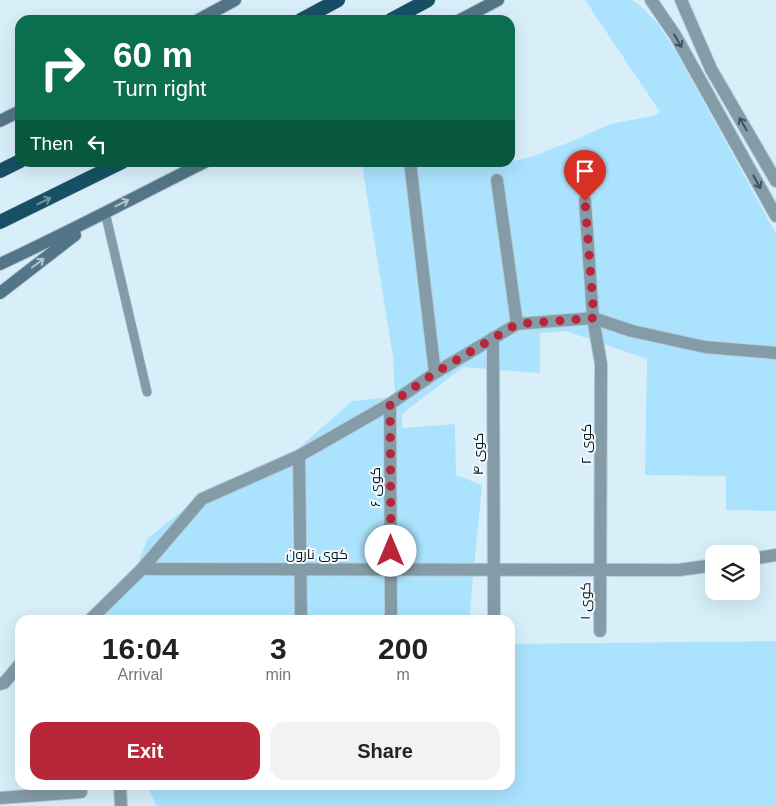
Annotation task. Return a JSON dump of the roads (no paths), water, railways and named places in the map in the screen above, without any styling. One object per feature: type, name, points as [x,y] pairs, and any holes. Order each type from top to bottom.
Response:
[{"type":"highway","points":[[310,15],[338,0]]},
{"type":"highway","points":[[400,15],[428,0]]},
{"type":"highway","points":[[0,171],[15,164]]},
{"type":"highway","points":[[0,222],[112,167]]},
{"type":"main road","points":[[207,15],[235,0]]},
{"type":"main road","points":[[470,15],[498,0]]},
{"type":"main road","points":[[0,121],[15,114]]},
{"type":"main road","points":[[0,264],[63,235],[195,167]]},
{"type":"main road","points":[[0,293],[105,212]]},
{"type":"street","points":[[651,0],[674,35],[776,216]]},
{"type":"street","points":[[681,0],[712,69],[776,181]]},
{"type":"street","points":[[411,167],[435,373]]},
{"type":"street","points":[[497,180],[517,324]]},
{"type":"street","name":"کوی ۲","points":[[585,201],[594,318],[601,364],[601,570]]},
{"type":"street","points":[[95,615],[142,570],[202,499],[299,456],[390,404],[435,373],[517,324],[594,318],[632,331],[705,347],[776,353]]},
{"type":"street","name":"کوی ۴","points":[[493,338],[494,615]]},
{"type":"street","name":"کوی ۶","points":[[390,404],[391,615]]},
{"type":"street","points":[[299,456],[301,614]]},
{"type":"street","points":[[760,558],[776,555]]},
{"type":"street","name":"کوی نارون","points":[[142,570],[679,570],[705,566]]},
{"type":"street","name":"کوی ۱","points":[[600,632],[601,570]]},
{"type":"street","points":[[0,684],[15,670]]},
{"type":"street","points":[[120,790],[121,806]]},
{"type":"street","points":[[0,798],[81,792]]},
{"type":"lane","points":[[105,212],[147,392]]}]
